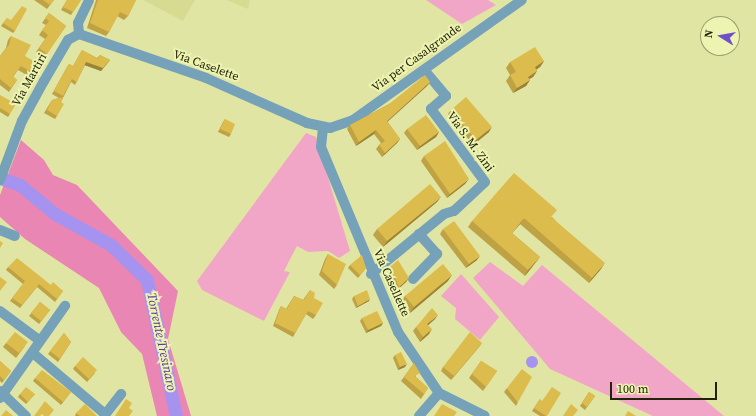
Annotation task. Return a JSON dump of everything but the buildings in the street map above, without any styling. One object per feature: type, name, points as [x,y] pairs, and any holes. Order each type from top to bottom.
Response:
[{"type":"street","points":[[78,34],[78,23],[89,0]]},
{"type":"street","name":"Via per Casalgrande","points":[[323,128],[353,120],[522,0]]},
{"type":"street","name":"Via Caselette","points":[[78,34],[206,78],[323,128]]},
{"type":"street","name":"Via Martiri","points":[[0,180],[17,134],[61,50],[78,34]]},
{"type":"street","name":"Via S. M. Zini","points":[[371,274],[444,214],[454,211],[485,182],[431,109],[446,96],[427,72]]},
{"type":"street","name":"Via Casellette","points":[[323,128],[321,147],[371,274],[398,332],[439,393],[485,416]]},
{"type":"street","points":[[0,230],[15,236]]},
{"type":"street","points":[[413,279],[437,254],[419,234]]},
{"type":"street","points":[[26,416],[1,394],[34,354],[39,340],[64,306]]},
{"type":"street","points":[[0,312],[39,340]]},
{"type":"street","points":[[34,354],[105,415],[121,394]]},
{"type":"street","points":[[419,416],[439,393]]},
{"type":"shaded area","points":[[143,0],[195,0],[183,21]]},
{"type":"shaded area","points":[[227,0],[250,0],[248,9]]},
{"type":"shaded area","points":[[426,0],[488,0],[496,5],[462,24]]},
{"type":"shaded area","points":[[306,133],[316,137],[350,251],[339,258],[328,251],[308,252],[297,246],[284,271],[290,272],[264,321],[202,290],[197,281]]},
{"type":"shaded area","points":[[21,140],[44,160],[53,175],[77,185],[178,291],[168,339],[191,416],[157,416],[142,354],[121,332],[99,288],[25,239],[0,217],[0,195]]},
{"type":"shaded area","points":[[490,262],[523,286],[542,265],[724,416],[653,416],[550,369],[473,278]]},
{"type":"shaded area","points":[[461,274],[499,317],[480,340],[455,319],[456,308],[441,296]]},
{"type":"shaded area","points":[[530,356],[534,356],[538,362],[534,368],[530,368],[526,364],[526,360]]},
{"type":"waterway","name":"Torrente Tresinaro","points":[[0,178],[20,185],[55,214],[111,245],[147,280],[176,416]]}]
